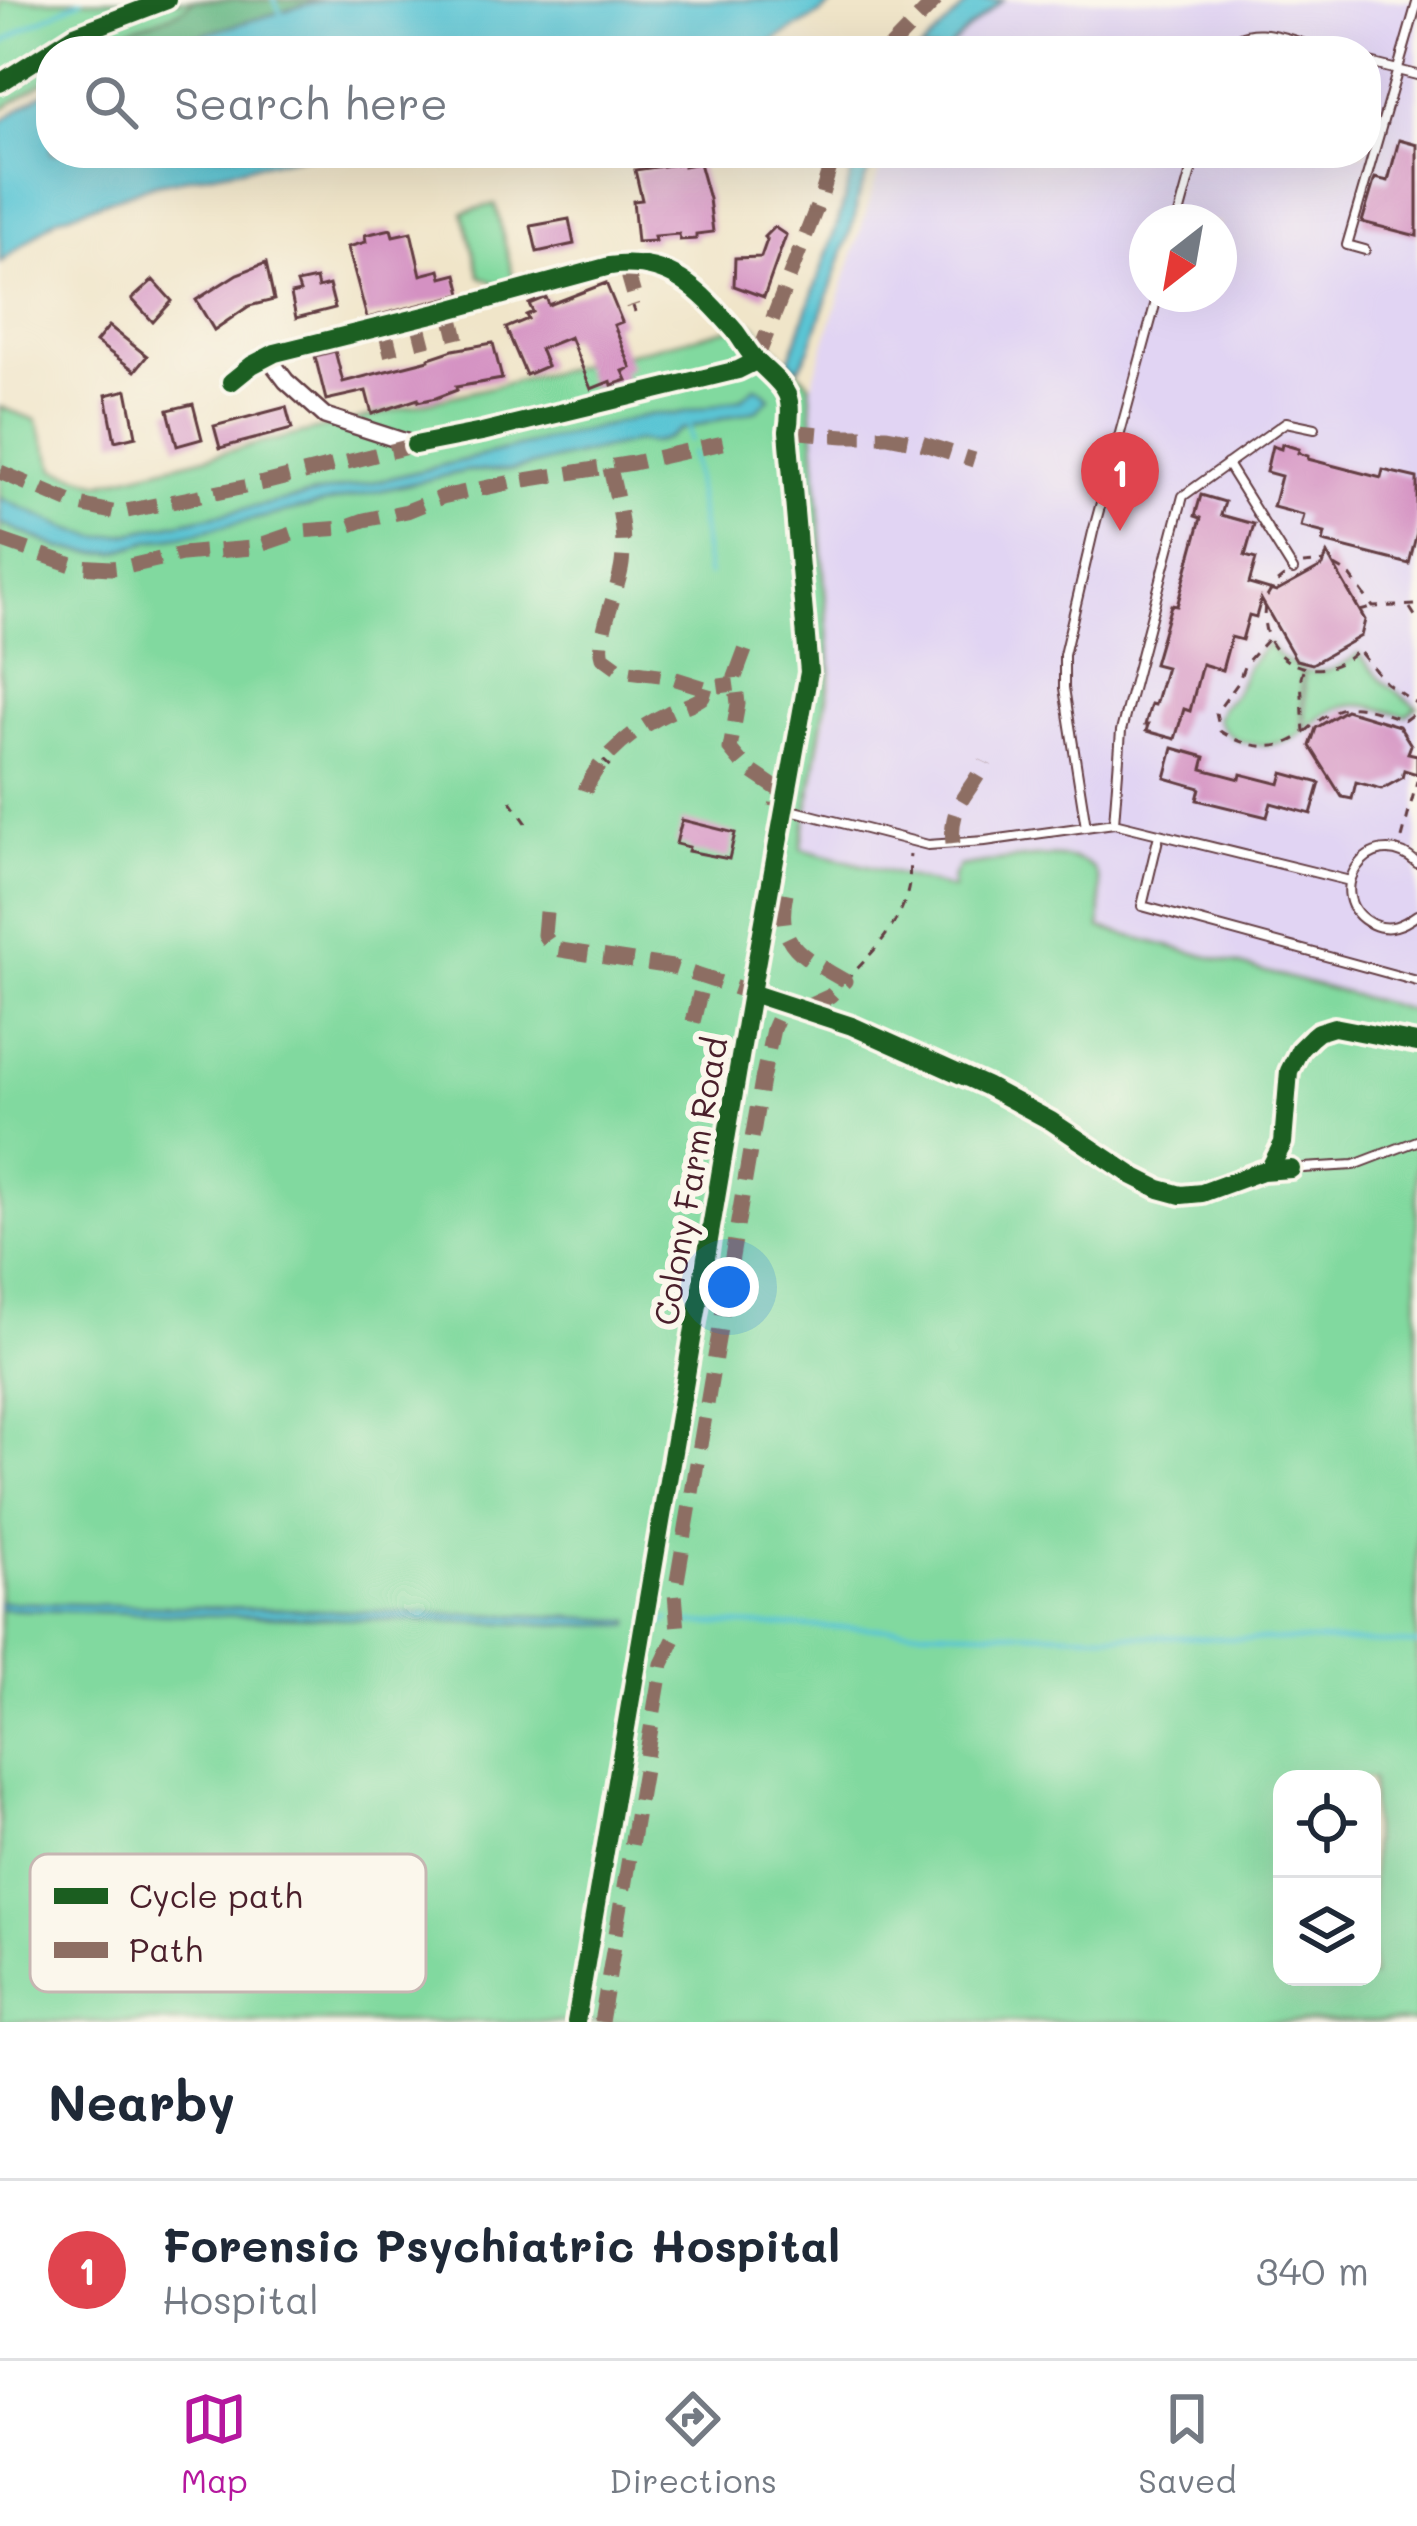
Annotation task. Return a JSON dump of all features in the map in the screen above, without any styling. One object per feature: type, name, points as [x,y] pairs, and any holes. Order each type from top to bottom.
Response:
[{"type":"street","name":"Colony Farm Road","points":[[267,356],[632,264],[658,268],[686,283],[789,396],[809,672],[576,2022]]},
{"type":"street","points":[[232,382],[267,356],[286,381],[325,416],[415,445],[738,370],[756,361]]},
{"type":"lane","points":[[1381,131],[1417,3]]},
{"type":"lane","points":[[1239,36],[1256,32],[1271,36]]},
{"type":"lane","points":[[1381,66],[1417,75]]},
{"type":"lane","points":[[1182,204],[1192,168]]},
{"type":"lane","points":[[1365,250],[1347,245],[1370,168]]},
{"type":"lane","points":[[1086,827],[1064,688],[1064,655],[1153,312]]},
{"type":"lane","points":[[1114,823],[1121,731],[1183,496],[1286,422],[1316,428]]},
{"type":"lane","points":[[1227,464],[1293,570]]},
{"type":"lane","points":[[785,808],[928,845],[1114,823],[1350,881]]},
{"type":"lane","points":[[1159,836],[1142,906],[1417,981]]},
{"type":"lane","points":[[1417,863],[1398,851],[1381,850],[1358,864],[1350,881],[1356,911],[1372,924],[1396,927],[1417,915]]},
{"type":"lane","points":[[751,993],[852,1026],[986,1086],[1051,1121],[1132,1176],[1181,1195],[1202,1193],[1258,1172],[1354,1165],[1417,1141]]},
{"type":"path","points":[[1335,566],[1349,574],[1373,607]]},
{"type":"path","points":[[1360,610],[1417,605]]},
{"type":"path","points":[[1264,606],[1267,640],[1288,662],[1316,670],[1335,667],[1358,650],[1386,683],[1417,708],[1405,719],[1343,706],[1284,745],[1259,747],[1227,736],[1220,731],[1216,713],[1238,683],[1245,664],[1267,640]]},
{"type":"path","points":[[1409,606],[1417,619]]},
{"type":"path","points":[[1304,668],[1300,677],[1304,734]]},
{"type":"path","points":[[603,760],[615,771]]},
{"type":"path","points":[[1398,851],[1417,782]]},
{"type":"path","points":[[511,801],[526,824]]},
{"type":"path","points":[[844,981],[868,957],[904,903],[910,842]]},
{"type":"shaded area","points":[[971,0],[1417,0],[1417,1014],[802,852],[833,674],[811,387],[880,168],[1381,168],[1381,36],[938,36]]},
{"type":"green space","points":[[0,0],[267,0],[147,36],[36,36],[36,87],[0,111]]},
{"type":"green space","points":[[194,0],[322,0],[198,36],[115,36]]},
{"type":"green space","points":[[495,204],[514,280],[497,284],[480,276],[463,212]]},
{"type":"green space","points":[[752,323],[810,384],[831,672],[801,849],[953,889],[959,867],[1030,857],[1069,858],[1084,862],[1097,876],[1100,928],[1417,1012],[1417,2022],[0,2022],[0,407],[36,420],[55,469],[100,483]]},
{"type":"green space","points":[[1268,643],[1281,658],[1301,669],[1302,733],[1281,742],[1244,742],[1217,719],[1247,667]]},
{"type":"green space","points":[[1358,653],[1381,680],[1417,707],[1406,716],[1364,705],[1342,707],[1306,729],[1304,671],[1333,669]]},
{"type":"water","points":[[322,0],[837,0],[781,36],[198,36]]},
{"type":"water","points":[[971,0],[1003,0],[961,36],[935,36]]},
{"type":"water","points":[[36,98],[36,168],[240,168],[155,184],[57,218],[0,263],[0,122]]},
{"type":"water","points":[[853,168],[870,168],[810,348],[800,367],[795,366],[790,358]]},
{"type":"water","points":[[755,387],[770,398],[757,410],[680,430],[652,443],[638,441],[512,470],[466,471],[116,552],[63,549],[0,523],[0,498],[74,531],[100,537],[126,534],[387,479],[653,414],[709,407],[741,399]]},
{"type":"water","points":[[0,1602],[631,1621],[630,1625],[584,1625],[29,1610],[0,1609]]},
{"type":"building","points":[[1399,140],[1417,145],[1417,236],[1362,222],[1375,178],[1388,181]]},
{"type":"building","points":[[700,168],[713,232],[696,234],[696,239],[680,240],[679,234],[637,242],[633,201],[642,200],[635,170]]},
{"type":"building","points":[[569,219],[574,244],[537,252],[531,226]]},
{"type":"building","points":[[774,227],[786,235],[764,297],[734,286],[735,258],[761,257],[764,237]]},
{"type":"building","points":[[391,229],[393,236],[411,232],[421,275],[440,270],[442,278],[457,274],[462,294],[367,318],[348,247],[366,242],[365,235]]},
{"type":"building","points":[[266,263],[274,300],[249,306],[214,330],[196,300],[237,274]]},
{"type":"building","points":[[316,279],[318,288],[329,285],[335,308],[296,318],[291,294],[300,292],[297,283]]},
{"type":"building","points":[[153,280],[172,301],[153,322],[132,299]]},
{"type":"building","points":[[606,283],[622,322],[614,325],[631,368],[623,371],[627,380],[591,389],[570,337],[540,349],[547,366],[526,375],[506,328],[528,319],[526,315],[533,312],[529,304],[546,297],[549,305]]},
{"type":"building","points":[[109,326],[147,356],[135,371],[96,342]]},
{"type":"building","points":[[493,343],[502,379],[456,387],[436,398],[372,414],[366,391],[326,400],[315,356],[335,351],[343,382]]},
{"type":"building","points":[[127,390],[136,436],[115,441],[106,395]]},
{"type":"building","points":[[193,404],[202,439],[177,446],[168,410]]},
{"type":"building","points":[[286,407],[292,429],[220,448],[214,426]]},
{"type":"building","points":[[1282,444],[1299,449],[1308,459],[1381,478],[1383,470],[1417,478],[1417,532],[1409,564],[1323,542],[1325,533],[1301,527],[1304,515],[1273,507],[1281,476],[1266,472],[1272,446],[1281,449]]},
{"type":"building","points":[[1201,495],[1225,502],[1221,515],[1254,524],[1245,556],[1256,559],[1249,584],[1276,592],[1323,566],[1327,554],[1365,620],[1361,636],[1312,664],[1296,660],[1261,599],[1256,617],[1249,615],[1242,640],[1231,637],[1222,670],[1202,664],[1190,711],[1184,709],[1175,739],[1146,731],[1145,725],[1166,667],[1154,664],[1171,605],[1177,606],[1201,518],[1195,516]]},
{"type":"building","points":[[1346,710],[1399,726],[1411,745],[1408,753],[1417,755],[1417,774],[1404,770],[1402,778],[1382,789],[1356,782],[1352,799],[1342,797],[1310,746],[1316,728]]},
{"type":"building","points":[[1173,748],[1205,757],[1202,769],[1240,779],[1241,774],[1280,784],[1283,773],[1320,783],[1311,814],[1271,803],[1267,817],[1197,800],[1200,788],[1165,778]]},
{"type":"building","points":[[682,820],[735,833],[729,859],[676,844]]},
{"type":"waterway","points":[[0,45],[81,0]]},
{"type":"waterway","points":[[274,0],[282,16]]},
{"type":"waterway","points":[[688,422],[690,440]]},
{"type":"waterway","points":[[692,453],[708,575]]},
{"type":"waterway","points":[[662,1623],[669,1619]]},
{"type":"waterway","points":[[685,1623],[1417,1644]]},
{"type":"marked path","points":[[901,36],[936,0]]},
{"type":"marked path","points":[[756,361],[830,168]]},
{"type":"marked path","points":[[629,264],[633,306]]},
{"type":"marked path","points":[[450,310],[459,347]]},
{"type":"marked path","points":[[417,318],[427,357]]},
{"type":"marked path","points":[[384,326],[394,366]]},
{"type":"marked path","points":[[788,431],[887,436],[974,460]]},
{"type":"marked path","points":[[0,540],[75,566],[130,566],[182,554],[251,548],[301,531],[342,528],[407,511],[442,497],[723,443]]},
{"type":"marked path","points":[[0,472],[75,504],[117,513],[415,445]]},
{"type":"marked path","points":[[610,468],[623,552],[603,657],[621,670],[667,676],[705,688],[734,684]]},
{"type":"marked path","points":[[745,650],[735,677],[738,704],[730,749],[745,767],[779,790],[776,807]]},
{"type":"marked path","points":[[585,791],[619,745],[656,719],[703,697],[708,680]]},
{"type":"marked path","points":[[953,844],[957,809],[985,762]]},
{"type":"marked path","points":[[786,893],[789,938],[805,957],[845,981],[806,1010]]},
{"type":"marked path","points":[[546,912],[544,935],[554,949],[672,967],[751,993]]},
{"type":"marked path","points":[[693,1022],[704,977]]},
{"type":"marked path","points":[[601,2022],[662,1664],[678,1631],[675,1593],[762,1080],[773,1029],[784,1004]]},
{"type":"cycle path","points":[[73,36],[167,0]]},
{"type":"cycle path","points":[[0,83],[36,60]]},
{"type":"cycle path","points":[[231,382],[275,353],[610,266],[631,265],[666,272],[709,302],[780,384],[790,406],[788,431],[809,672],[576,2022]]},
{"type":"cycle path","points":[[415,445],[738,370],[756,361]]},
{"type":"cycle path","points":[[751,993],[852,1026],[986,1086],[1159,1189],[1181,1195],[1202,1193],[1262,1171],[1291,1169]]},
{"type":"cycle path","points":[[1269,1170],[1283,1143],[1289,1071],[1312,1037],[1334,1027],[1417,1043]]},
{"type":"place","name":"Forensic Psychiatric Hospital","points":[[1120,531]]}]
